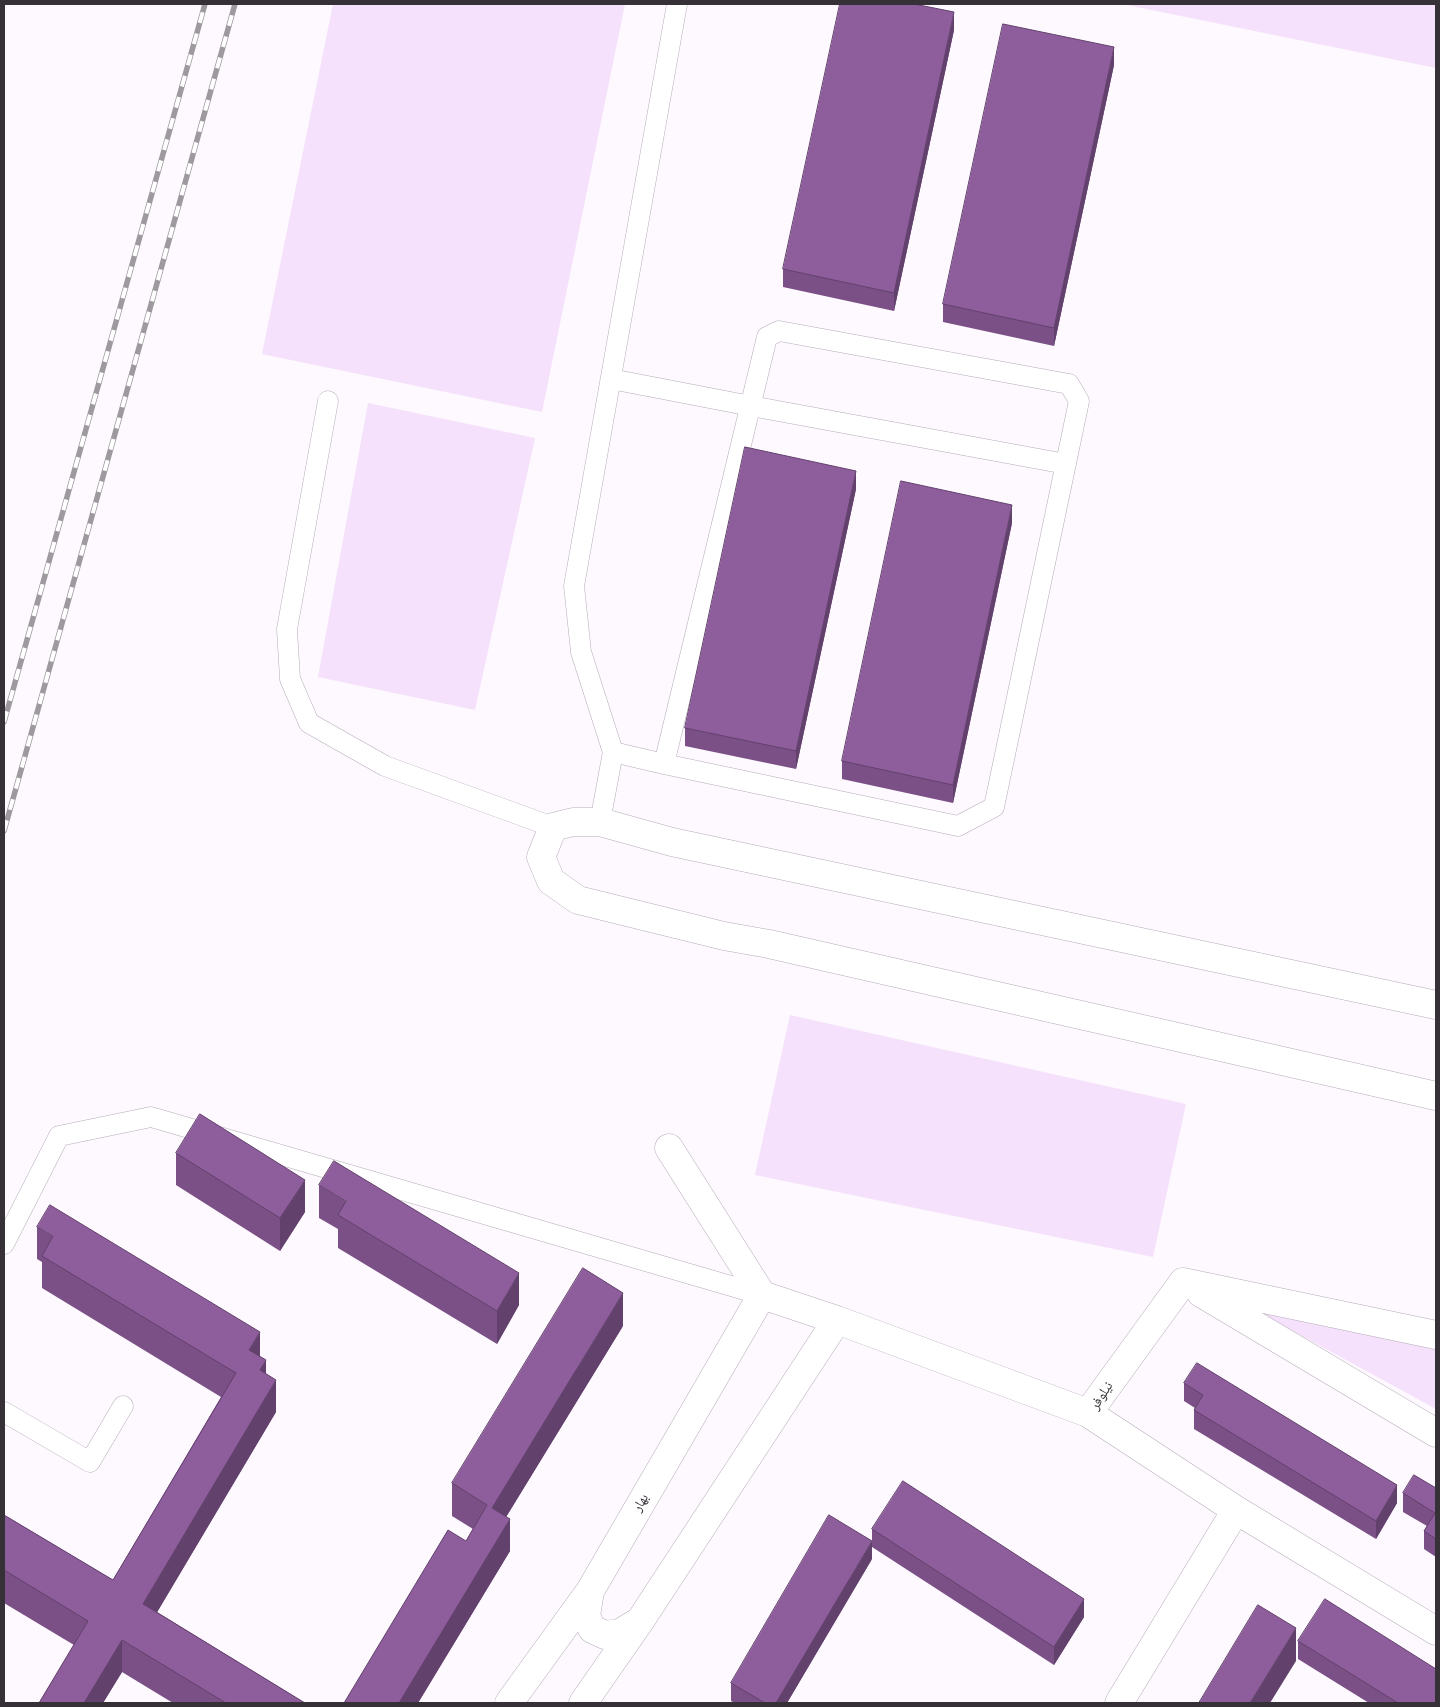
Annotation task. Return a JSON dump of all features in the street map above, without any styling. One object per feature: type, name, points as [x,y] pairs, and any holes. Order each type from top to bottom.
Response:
[{"type":"street","points":[[1436,1005],[672,842],[600,822],[573,822],[553,827],[542,857],[551,881],[578,900],[724,936],[769,944],[1436,1096]]},
{"type":"street","points":[[669,1148],[762,1295],[837,1320],[1088,1413]]},
{"type":"street","points":[[1182,1282],[1436,1335]]},
{"type":"street","points":[[1182,1282],[1436,1433]]},
{"type":"street","name":"نیلوفر","points":[[1182,1282],[1088,1413],[1236,1510],[1436,1631]]},
{"type":"street","name":"بهار","points":[[509,1703],[590,1591],[762,1295]]},
{"type":"street","points":[[583,1703],[640,1621],[837,1320]]},
{"type":"street","points":[[1119,1703],[1236,1510]]},
{"type":"street","points":[[590,1591],[586,1616],[592,1629],[605,1636],[620,1633],[640,1621]]},
{"type":"lane","points":[[600,822],[613,752],[581,652],[574,586],[677,4]]},
{"type":"lane","points":[[613,752],[664,764],[958,826],[994,807],[1079,401],[1069,384],[779,331],[768,336],[664,764]]},
{"type":"lane","points":[[610,379],[1066,464]]},
{"type":"lane","points":[[328,401],[287,629],[290,679],[310,723],[386,766],[553,827]]},
{"type":"lane","points":[[4,1244],[59,1136],[151,1117],[762,1295]]},
{"type":"lane","points":[[4,1412],[90,1462],[123,1406]]},
{"type":"shaded area","points":[[333,4],[625,4],[542,412],[262,354]]},
{"type":"shaded area","points":[[1122,4],[1436,4],[1436,68]]},
{"type":"shaded area","points":[[368,403],[535,438],[475,710],[318,677]]},
{"type":"shaded area","points":[[790,1015],[1186,1104],[1153,1257],[755,1175]]},
{"type":"shaded area","points":[[1247,1306],[1436,1345],[1436,1409]]},
{"type":"building","points":[[840,4],[914,4],[954,12],[894,293],[783,269]]},
{"type":"building","points":[[1003,24],[1114,47],[1054,328],[943,304]]},
{"type":"building","points":[[745,447],[856,471],[796,751],[685,728]]},
{"type":"building","points":[[901,481],[1012,505],[953,785],[842,761]]},
{"type":"building","points":[[200,1114],[305,1180],[280,1218],[176,1153]]},
{"type":"building","points":[[334,1161],[519,1273],[497,1311],[338,1215],[346,1201],[319,1185]]},
{"type":"building","points":[[50,1205],[260,1332],[249,1350],[266,1360],[260,1370],[276,1380],[143,1604],[305,1703],[226,1703],[122,1640],[84,1703],[39,1703],[88,1621],[4,1570],[4,1515],[113,1580],[236,1373],[42,1256],[53,1236],[37,1227]]},
{"type":"building","points":[[583,1268],[623,1293],[492,1508],[510,1519],[399,1703],[344,1703],[448,1530],[466,1541],[487,1505],[452,1483]]},
{"type":"building","points":[[1197,1363],[1397,1485],[1376,1521],[1194,1410],[1203,1395],[1184,1383]]},
{"type":"building","points":[[1414,1475],[1436,1488],[1436,1539],[1424,1531],[1435,1513],[1403,1493]]},
{"type":"building","points":[[903,1481],[1084,1599],[1054,1647],[872,1529]]},
{"type":"building","points":[[829,1515],[872,1541],[776,1703],[765,1703],[731,1683]]},
{"type":"building","points":[[1325,1599],[1436,1669],[1436,1703],[1398,1703],[1298,1641]]},
{"type":"building","points":[[1258,1605],[1296,1628],[1250,1703],[1199,1703]]},
{"type":"railway","points":[[4,722],[205,4]]},
{"type":"railway","points":[[4,831],[235,4]]}]
